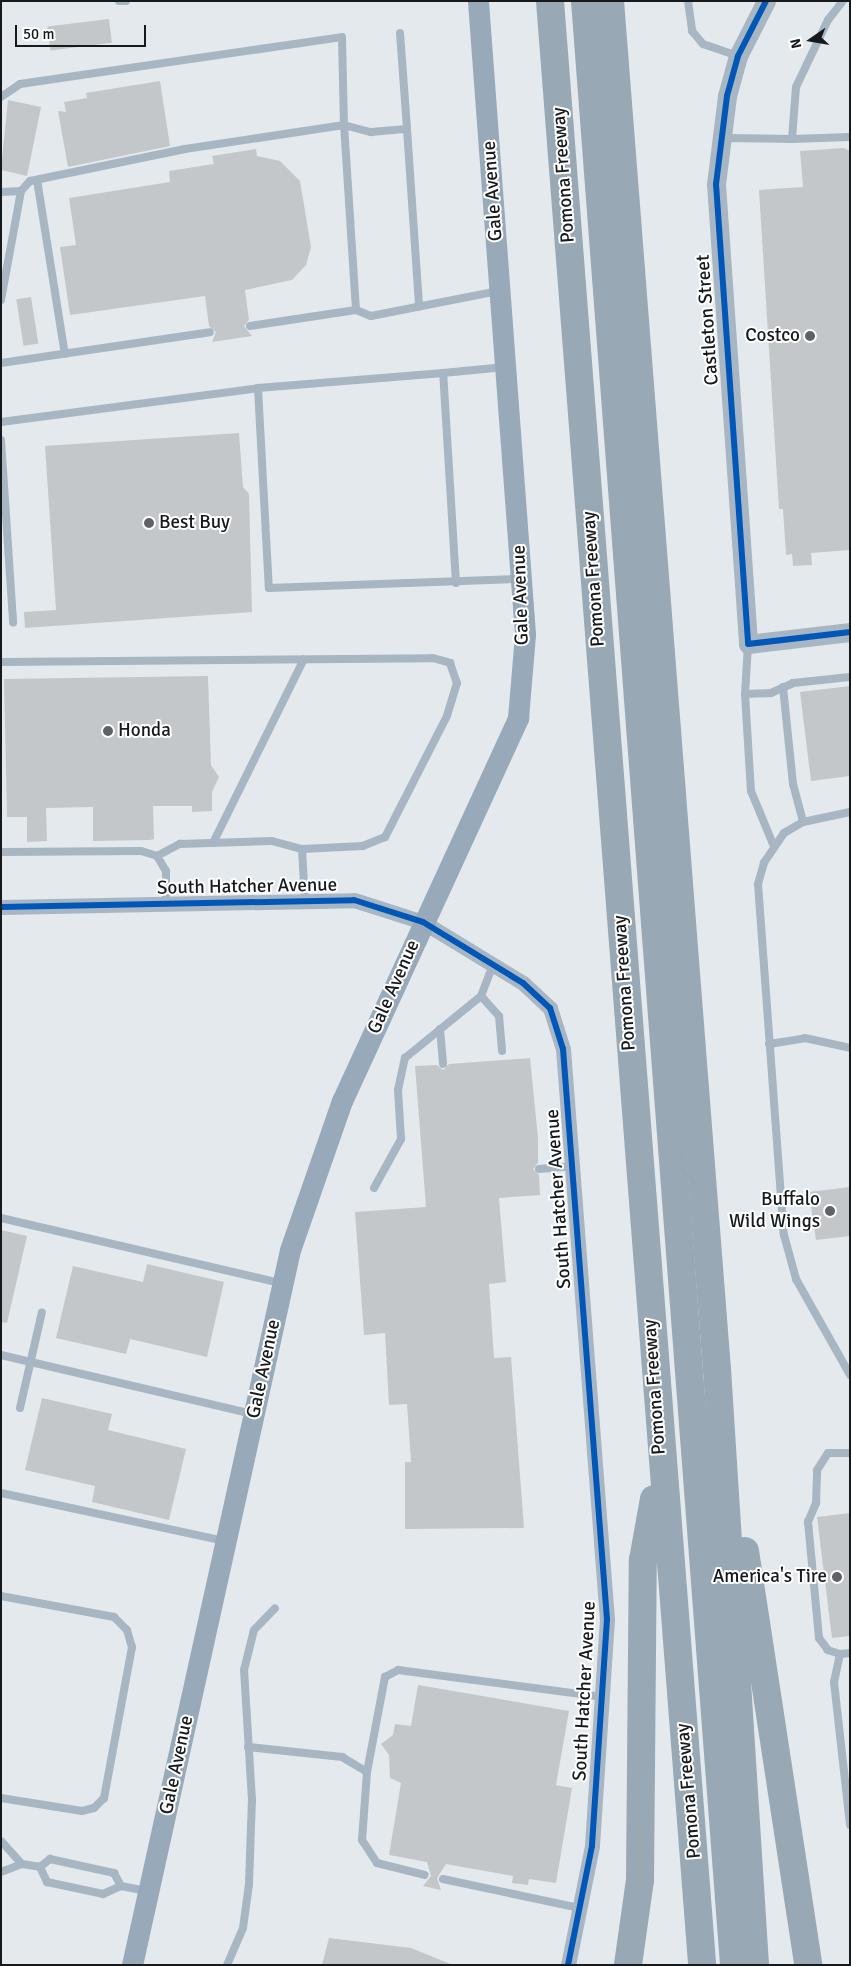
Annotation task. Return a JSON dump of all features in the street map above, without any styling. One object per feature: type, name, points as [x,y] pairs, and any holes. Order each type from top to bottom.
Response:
[{"type":"highway","name":"Pomona Freeway","points":[[550,1],[660,1460],[702,1965]]},
{"type":"highway","points":[[573,1],[721,1965]]},
{"type":"highway","points":[[585,1],[750,1964]]},
{"type":"highway","points":[[610,1],[717,1369],[750,1964]]},
{"type":"highway","points":[[717,1369],[808,1965]]},
{"type":"highway","points":[[628,1965],[640,1880],[643,1560],[660,1460]]},
{"type":"main road","name":"Gale Avenue","points":[[132,1965],[150,1891],[290,1250],[342,1101],[518,718],[525,634],[522,579],[478,1]]},
{"type":"street","name":"Castleton Street","points":[[748,644],[716,225],[720,138],[738,56],[766,1]]},
{"type":"street","points":[[748,644],[850,632]]},
{"type":"street","name":"South Hatcher Avenue","points":[[1,907],[354,900],[423,922],[523,983],[550,1008],[563,1048],[607,1619],[592,1846],[568,1965]]},
{"type":"lane","points":[[119,1],[126,1]]},
{"type":"lane","points":[[688,1],[692,31],[703,44],[738,56]]},
{"type":"lane","points":[[792,139],[796,88],[828,20],[843,1]]},
{"type":"lane","points":[[400,33],[419,307]]},
{"type":"lane","points":[[1,97],[20,84],[342,38],[344,125],[356,310]]},
{"type":"lane","points":[[1,192],[21,191],[37,180],[185,149],[344,125],[371,132],[407,129]]},
{"type":"lane","points":[[720,138],[792,139],[850,137]]},
{"type":"lane","points":[[37,180],[65,354]]},
{"type":"lane","points":[[1,300],[21,191]]},
{"type":"lane","points":[[250,326],[356,310],[371,316],[500,290]]},
{"type":"lane","points":[[1,363],[210,332]]},
{"type":"lane","points":[[1,422],[258,388],[506,367]]},
{"type":"lane","points":[[443,373],[456,583]]},
{"type":"lane","points":[[258,388],[269,588],[456,583],[522,579]]},
{"type":"lane","points":[[1,440],[13,623]]},
{"type":"lane","points":[[748,644],[745,694],[752,791],[774,844]]},
{"type":"lane","points":[[1,662],[434,658],[450,663],[457,683],[447,716],[385,837],[362,846],[302,849],[272,841],[214,842],[180,844],[158,856],[141,851],[1,852]]},
{"type":"lane","points":[[214,842],[304,659]]},
{"type":"lane","points":[[745,694],[771,693],[783,687],[850,676]]},
{"type":"lane","points":[[783,687],[793,784],[803,822]]},
{"type":"lane","points":[[850,812],[803,822],[774,844],[758,884],[784,1235],[800,1286],[850,1375]]},
{"type":"lane","points":[[302,849],[305,901]]},
{"type":"lane","points":[[158,856],[166,871],[166,904]]},
{"type":"lane","points":[[374,1188],[401,1139],[398,1090],[405,1058],[481,996],[493,965]]},
{"type":"lane","points":[[481,996],[499,1016],[502,1051]]},
{"type":"lane","points":[[440,1029],[443,1064]]},
{"type":"lane","points":[[769,1044],[806,1038],[850,1048]]},
{"type":"lane","points":[[539,1169],[571,1166]]},
{"type":"lane","points":[[1,1218],[282,1284]]},
{"type":"lane","points":[[20,1408],[42,1312]]},
{"type":"lane","points":[[1,1355],[254,1414]]},
{"type":"lane","points":[[850,1454],[828,1453],[817,1470],[816,1503],[808,1522],[819,1638],[828,1650],[840,1654],[850,1653]]},
{"type":"lane","points":[[1,1493],[226,1542]]},
{"type":"lane","points":[[1,1596],[114,1616],[127,1630],[132,1647],[104,1798],[94,1808],[82,1812],[1,1798]]},
{"type":"lane","points":[[227,1965],[243,1928],[249,1884],[248,1747],[244,1670],[254,1630],[275,1608]]},
{"type":"lane","points":[[840,1654],[834,1682],[850,1825]]},
{"type":"lane","points":[[425,1875],[377,1863],[362,1840],[367,1772],[385,1678],[398,1670],[602,1697]]},
{"type":"lane","points":[[248,1747],[342,1757],[367,1772]]},
{"type":"lane","points":[[1,1841],[22,1864]]},
{"type":"lane","points":[[1,1872],[22,1864],[40,1867],[50,1859],[114,1873],[121,1886]]},
{"type":"lane","points":[[40,1867],[47,1882],[104,1894],[121,1886],[150,1891]]},
{"type":"lane","points":[[443,1879],[580,1908]]},
{"type":"building","points":[[109,19],[112,43],[50,50],[47,27]]},
{"type":"building","points":[[160,81],[170,146],[68,167],[58,111],[66,112],[64,102],[87,98],[86,93]]},
{"type":"building","points":[[8,100],[41,107],[27,176],[1,170]]},
{"type":"building","name":"Costco","points":[[844,148],[850,151],[850,550],[811,553],[812,565],[793,566],[792,554],[786,555],[783,509],[779,509],[759,190],[803,187],[800,151]]},
{"type":"building","points":[[256,149],[257,156],[280,161],[300,181],[311,247],[306,265],[292,280],[245,290],[249,320],[244,326],[252,336],[212,342],[216,332],[209,326],[205,296],[70,315],[60,247],[76,245],[69,198],[170,182],[169,171],[214,164],[212,156]]},
{"type":"building","points":[[31,297],[38,343],[24,346],[16,299]]},
{"type":"building","name":"Best Buy","points":[[239,433],[243,487],[249,494],[252,612],[25,628],[24,612],[56,610],[45,446]]},
{"type":"building","name":"Honda","points":[[208,676],[211,765],[219,777],[212,792],[212,811],[192,812],[192,806],[153,806],[154,839],[93,841],[93,807],[46,808],[47,841],[27,842],[27,817],[7,817],[4,679]]},
{"type":"building","points":[[850,686],[850,776],[811,781],[800,692]]},
{"type":"building","points":[[530,1058],[538,1138],[538,1163],[533,1169],[539,1175],[540,1195],[499,1198],[506,1282],[489,1284],[494,1358],[511,1357],[524,1528],[405,1529],[405,1462],[411,1462],[407,1404],[389,1405],[385,1333],[364,1335],[355,1212],[426,1207],[415,1066],[437,1065],[443,1070],[449,1064]]},
{"type":"building","name":"Buffalo Wild Wings","points":[[850,1187],[850,1236],[816,1240],[809,1192]]},
{"type":"building","points":[[1,1230],[27,1236],[7,1323],[1,1322]]},
{"type":"building","points":[[147,1264],[224,1282],[207,1357],[130,1339],[126,1354],[56,1338],[73,1266],[143,1282]]},
{"type":"building","points":[[42,1398],[112,1414],[108,1430],[186,1449],[169,1520],[92,1502],[95,1486],[25,1470]]},
{"type":"building","name":"America's Tire","points":[[850,1513],[850,1636],[832,1638],[817,1517]]},
{"type":"building","points":[[418,1685],[569,1711],[556,1785],[572,1788],[556,1883],[529,1879],[528,1885],[512,1883],[513,1876],[446,1864],[437,1878],[441,1890],[423,1886],[431,1876],[427,1862],[389,1855],[401,1783],[390,1778],[389,1755],[381,1744],[393,1735],[395,1724],[411,1726]]},
{"type":"building","points":[[329,1938],[411,1948],[453,1965],[322,1965]]},
{"type":"cycle path","points":[[766,1],[738,56],[727,96],[716,184],[748,644],[850,632]]},
{"type":"cycle path","points":[[1,907],[354,900],[423,922],[523,983],[550,1008],[563,1049],[607,1619],[592,1846],[568,1965]]},
{"type":"place","name":"Costco","points":[[810,336]]},
{"type":"place","name":"Best Buy","points":[[149,523]]},
{"type":"place","name":"Honda","points":[[108,731]]},
{"type":"place","name":"Buffalo Wild Wings","points":[[830,1211]]},
{"type":"place","name":"America's Tire","points":[[837,1577]]}]
